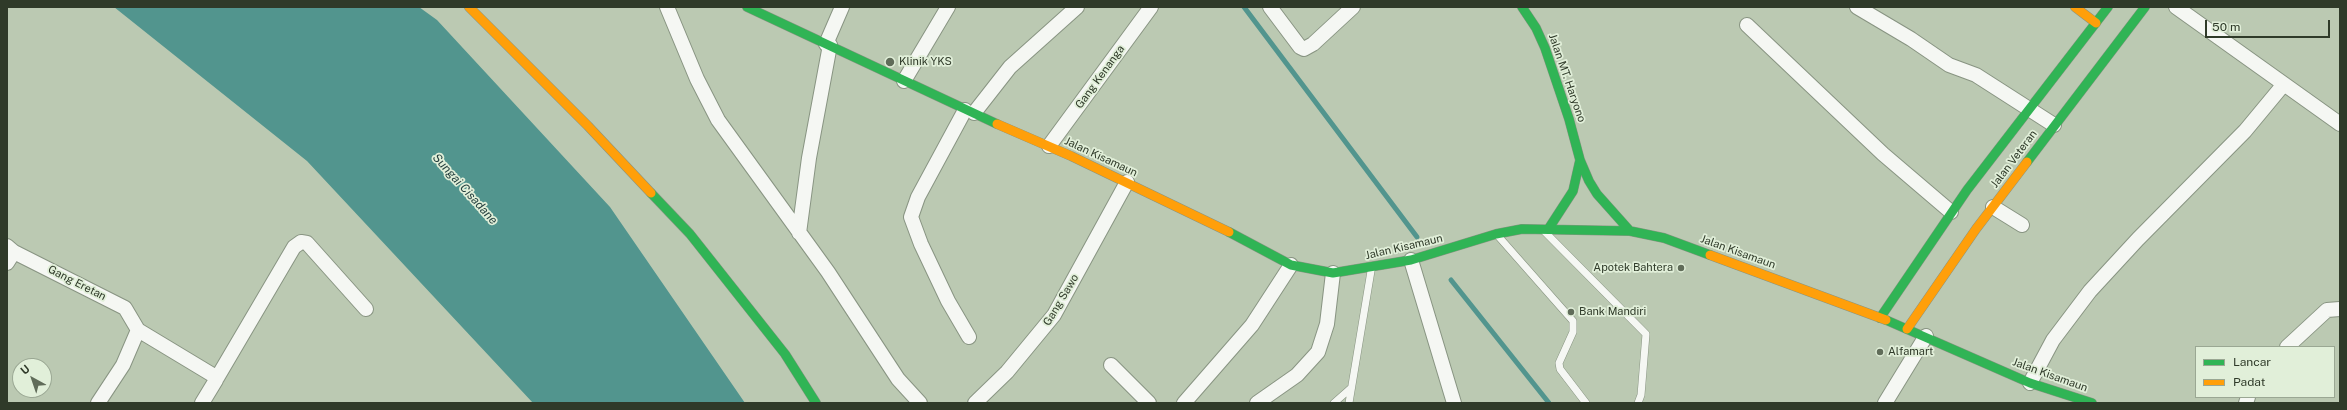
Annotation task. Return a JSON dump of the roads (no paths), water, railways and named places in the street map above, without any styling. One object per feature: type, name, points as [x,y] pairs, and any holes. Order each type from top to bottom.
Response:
[{"type":"main road","points":[[470,7],[588,126],[690,234],[785,354],[816,403]]},
{"type":"main road","name":"Jalan Kisamaun","points":[[747,7],[828,44],[904,82],[1127,182],[1290,265],[1333,273],[1371,268],[1411,260],[1496,234],[1545,228],[1630,232],[1664,238],[1926,336],[2030,383],[2092,403]]},
{"type":"main road","name":"Jalan MT. Haryono","points":[[1522,7],[1536,28],[1545,48],[1569,119],[1580,160],[1597,194],[1630,232]]},
{"type":"main road","points":[[2074,7],[2096,23]]},
{"type":"main road","name":"Jalan Veteran","points":[[1880,318],[1951,212],[2108,7]]},
{"type":"main road","name":"Jalan Veteran","points":[[1906,329],[1993,207],[2145,7]]},
{"type":"main road","name":"Jalan MT. Haryono","points":[[1545,228],[1573,191],[1580,160]]},
{"type":"street","points":[[667,7],[673,26],[714,114],[799,233],[898,379],[920,403]]},
{"type":"street","points":[[799,233],[809,158],[828,44],[842,7]]},
{"type":"street","points":[[904,82],[948,7]]},
{"type":"street","points":[[969,337],[950,306],[921,244],[911,217],[918,197],[970,111],[1010,67],[1077,7]]},
{"type":"street","name":"Gang Kenanga","points":[[1049,146],[1151,7]]},
{"type":"street","points":[[1270,7],[1300,47],[1304,49],[1313,44],[1353,7]]},
{"type":"street","points":[[1857,7],[1911,39],[1949,65],[1976,75],[2054,125]]},
{"type":"street","points":[[2176,7],[2340,124]]},
{"type":"street","points":[[1747,24],[1883,154],[1951,212]]},
{"type":"street","points":[[2030,383],[2052,340],[2090,291],[2138,239],[2245,131],[2284,84]]},
{"type":"street","name":"Gang Sawo","points":[[976,403],[1007,372],[1054,315],[1127,182]]},
{"type":"street","points":[[1993,207],[2022,225]]},
{"type":"street","points":[[202,403],[294,247],[301,242],[307,243],[366,309]]},
{"type":"street","name":"Gang Eretan","points":[[9,254],[125,308],[138,330]]},
{"type":"street","points":[[1411,260],[1454,403]]},
{"type":"street","points":[[1184,403],[1252,325],[1290,265]]},
{"type":"street","points":[[1258,403],[1297,375],[1318,352],[1327,324],[1333,273]]},
{"type":"street","points":[[2288,346],[2327,310],[2340,309]]},
{"type":"street","points":[[98,403],[123,365],[138,330],[217,378]]},
{"type":"street","points":[[1885,403],[1926,336]]},
{"type":"street","points":[[1111,365],[1149,403]]},
{"type":"lane","points":[[1545,228],[1646,334],[1641,395],[1638,403]]},
{"type":"lane","points":[[1496,234],[1573,321],[1573,332],[1560,363],[1560,369],[1586,403]]},
{"type":"lane","points":[[1349,403],[1371,268]]},
{"type":"lane","points":[[1334,403],[1351,388]]},
{"type":"water","name":"Sungai Cisadane","points":[[114,7],[419,7],[437,20],[610,207],[745,403],[533,403],[307,161]]},
{"type":"waterway","points":[[1244,7],[1417,237]]},
{"type":"waterway","points":[[1451,280],[1549,403]]},
{"type":"place","name":"Klinik YKS","points":[[890,62]]},
{"type":"place","name":"Apotek Bahtera","points":[[1681,268]]},
{"type":"place","name":"Bank Mandiri","points":[[1571,312]]},
{"type":"place","name":"Alfamart","points":[[1880,352]]}]
